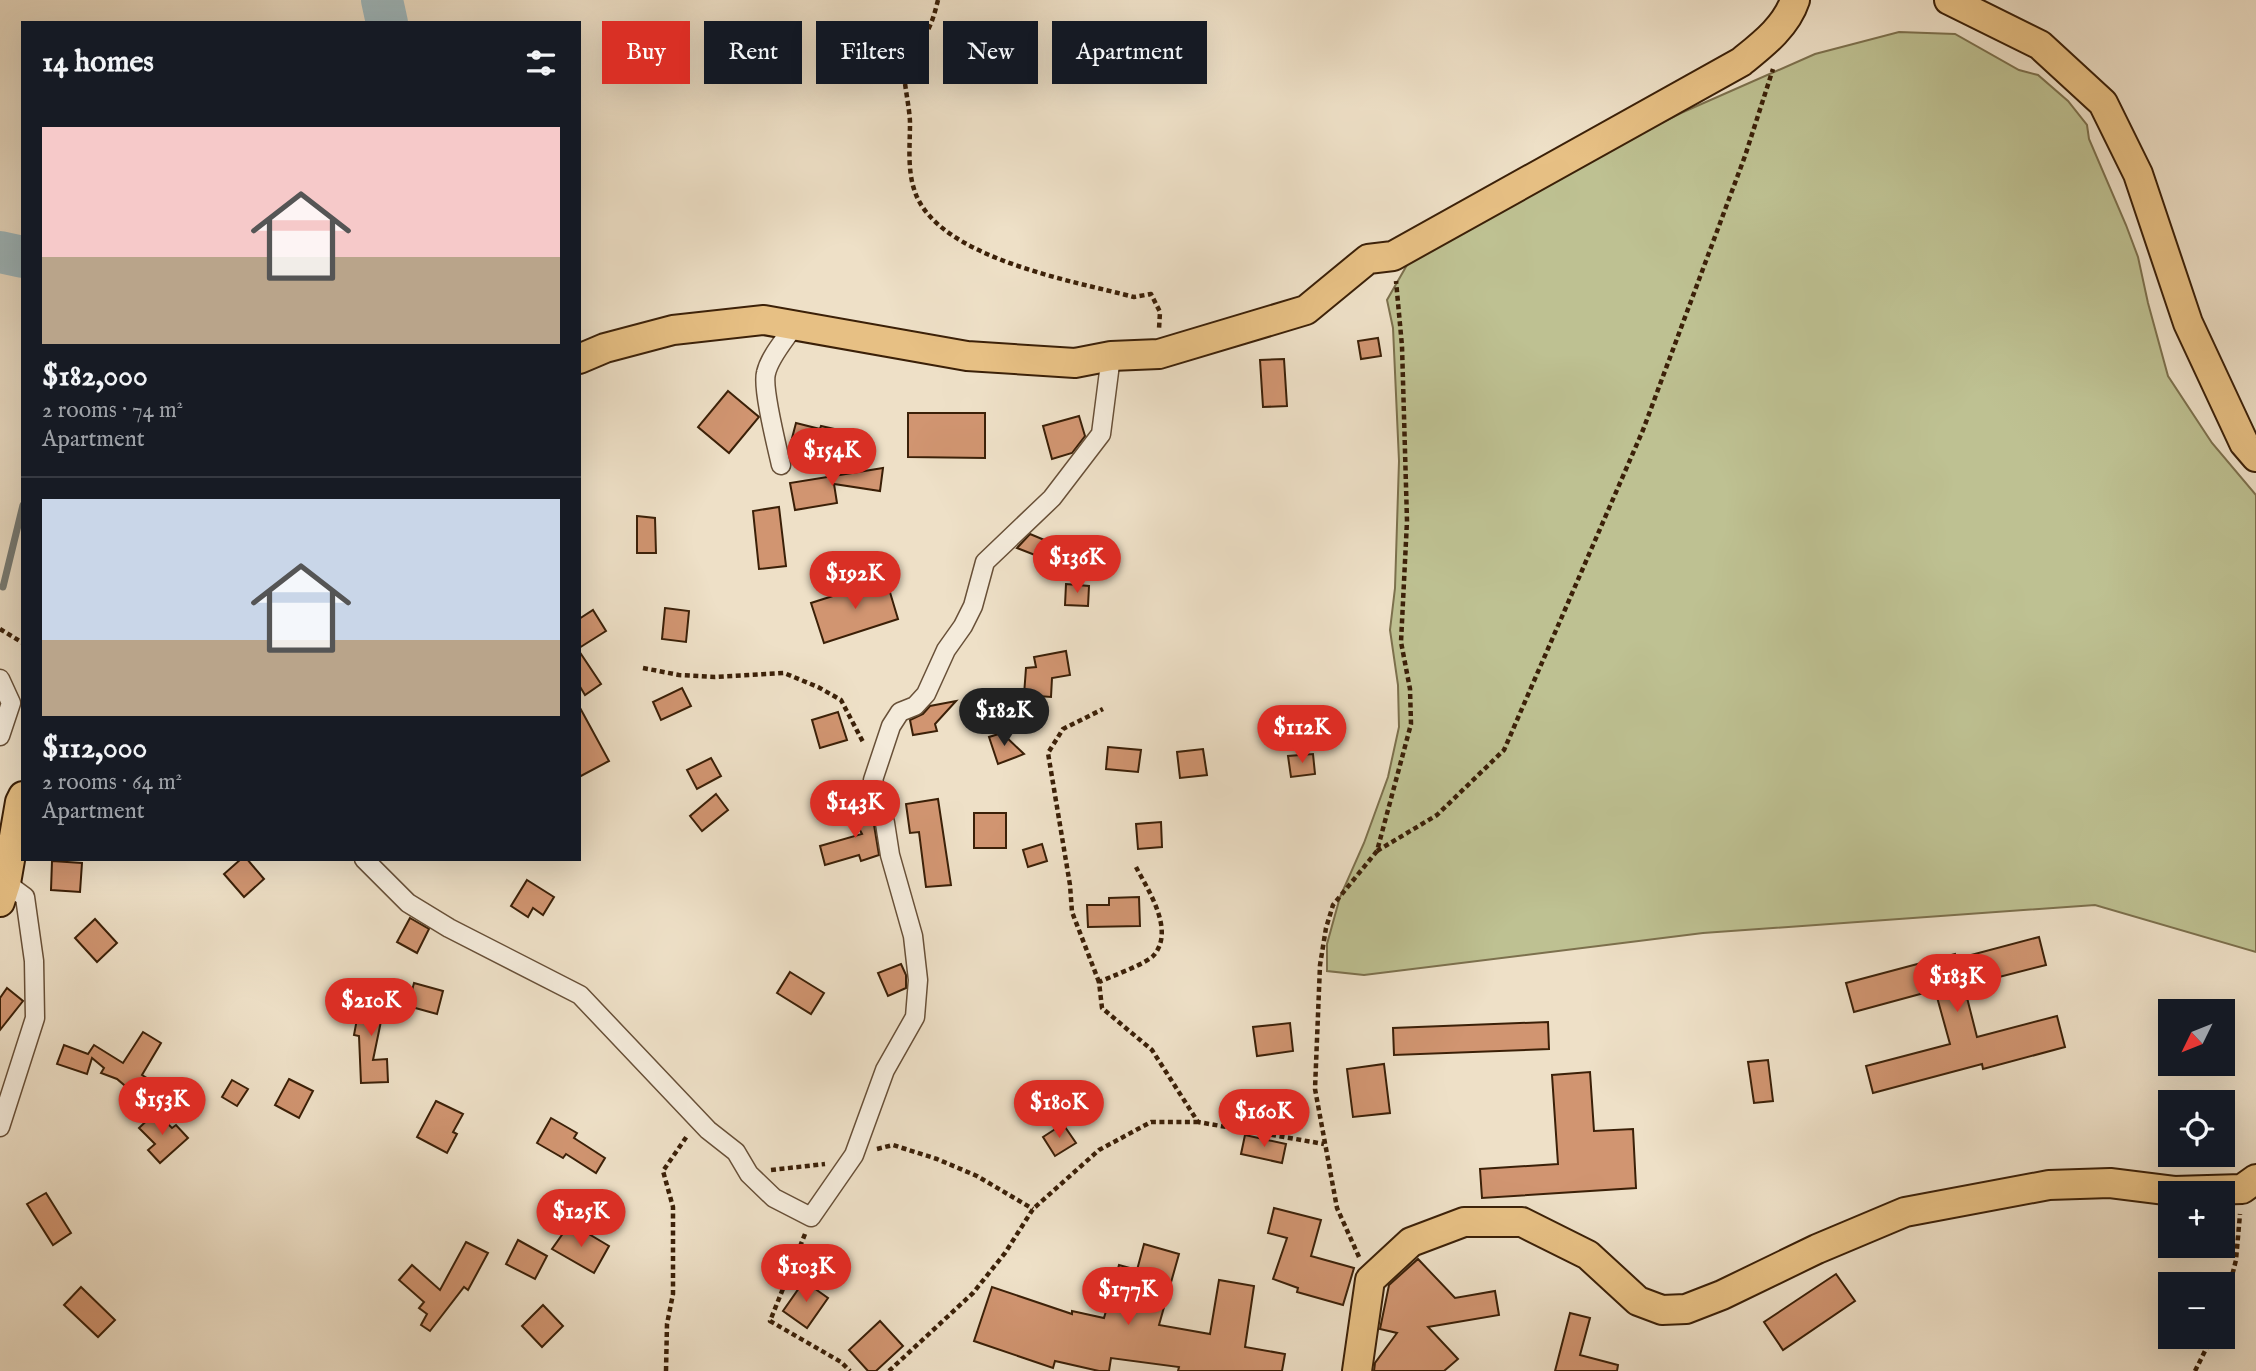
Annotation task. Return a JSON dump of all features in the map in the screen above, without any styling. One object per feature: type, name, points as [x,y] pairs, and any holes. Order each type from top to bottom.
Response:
[{"type":"main road","points":[[581,358],[605,348],[673,330],[764,320],[967,356],[1075,363],[1111,356],[1158,354],[1306,310],[1368,259],[1393,256],[1741,62],[1772,36],[1795,0]]},
{"type":"main road","points":[[1949,0],[2040,45],[2103,103],[2138,174],[2188,323],[2245,443],[2256,457]]},
{"type":"main road","points":[[2,885],[21,804]]},
{"type":"main road","points":[[1357,1371],[1370,1280],[1411,1242],[1465,1222],[1522,1222],[1588,1255],[1638,1301],[1662,1310],[1686,1309],[1905,1212],[2049,1185],[2110,1183],[2174,1191],[2249,1184]]},
{"type":"street","points":[[781,465],[769,411],[765,374],[794,326]]},
{"type":"street","points":[[366,861],[408,903],[449,928],[580,995],[699,1120],[736,1152],[749,1174],[774,1198],[811,1217],[854,1155],[885,1070],[915,1017],[918,980],[913,936],[890,855],[885,823],[873,780],[891,726],[900,712],[915,706],[926,694],[946,650],[973,606],[985,562],[1052,498],[1101,433],[1111,356]]},
{"type":"street","points":[[0,680],[11,703],[0,736]]},
{"type":"street","points":[[0,1127],[35,1018],[34,961],[25,897],[2,885]]},
{"type":"path","points":[[938,0],[933,20],[924,37],[910,50],[903,67],[909,104],[911,178],[916,195],[926,212],[952,237],[1006,262],[1133,297],[1151,294],[1160,312],[1158,354]]},
{"type":"path","points":[[1370,1280],[1337,1208],[1315,1089],[1320,965],[1333,905],[1377,851],[1437,815],[1504,750],[1643,430],[1745,156],[1777,57]]},
{"type":"path","points":[[1377,851],[1411,724],[1410,689],[1401,642],[1407,521],[1402,346],[1393,256]]},
{"type":"path","points":[[0,629],[21,642]]},
{"type":"path","points":[[643,668],[679,675],[715,677],[784,673],[818,687],[841,700],[862,737],[873,780]]},
{"type":"path","points":[[1103,709],[1063,729],[1048,753],[1072,912],[1099,982],[1102,1009],[1152,1050],[1198,1122]]},
{"type":"path","points":[[1099,982],[1153,957],[1161,941],[1157,907],[1136,867]]},
{"type":"path","points":[[666,1371],[667,1324],[673,1294],[673,1208],[663,1171],[699,1120]]},
{"type":"path","points":[[889,1371],[973,1293],[1005,1253],[1033,1209],[1099,1150],[1152,1122],[1198,1122],[1324,1144]]},
{"type":"path","points":[[749,1174],[786,1167],[823,1165],[893,1145],[977,1176],[1033,1209]]},
{"type":"path","points":[[2233,1272],[2249,1184]]},
{"type":"path","points":[[811,1217],[769,1321],[841,1362],[850,1371]]},
{"type":"path","points":[[2195,1371],[2206,1349]]},
{"type":"green space","points":[[1899,32],[1955,34],[2019,70],[2038,75],[2068,101],[2087,125],[2089,139],[2138,257],[2168,376],[2212,443],[2256,495],[2256,952],[2095,905],[1703,933],[1364,975],[1327,971],[1327,944],[1340,897],[1364,843],[1388,777],[1399,727],[1398,685],[1390,630],[1395,588],[1399,461],[1393,328],[1387,300],[1419,244],[1681,113],[1815,54]]},
{"type":"building","points":[[1378,338],[1381,356],[1361,359],[1358,341]]},
{"type":"building","points":[[1284,359],[1287,406],[1263,407],[1260,360]]},
{"type":"building","points":[[728,391],[759,417],[729,453],[698,427]]},
{"type":"building","points":[[908,413],[985,413],[985,458],[908,457]]},
{"type":"building","points":[[1079,416],[1085,436],[1072,453],[1052,459],[1043,426]]},
{"type":"building","points":[[796,423],[839,430],[834,452],[791,442]]},
{"type":"building","points":[[883,468],[880,491],[834,484],[837,503],[795,510],[790,483]]},
{"type":"building","points":[[779,507],[786,566],[759,569],[753,511]]},
{"type":"building","points":[[637,516],[655,518],[656,553],[637,553]]},
{"type":"building","points":[[1030,534],[1047,541],[1040,557],[1017,548]]},
{"type":"building","points":[[886,579],[898,619],[824,643],[811,603]]},
{"type":"building","points":[[1066,584],[1089,586],[1088,606],[1065,605]]},
{"type":"building","points":[[665,608],[689,611],[686,642],[662,639]]},
{"type":"building","points":[[593,610],[606,631],[581,647],[581,618]]},
{"type":"building","points":[[1066,651],[1070,675],[1052,678],[1051,697],[1024,695],[1026,668],[1036,667],[1034,657]]},
{"type":"building","points":[[581,654],[601,684],[585,695],[581,688]]},
{"type":"building","points":[[682,688],[691,706],[661,720],[653,702]]},
{"type":"building","points":[[956,701],[935,724],[937,731],[913,735],[910,720],[923,714],[930,706]]},
{"type":"building","points":[[581,710],[609,761],[581,776]]},
{"type":"building","points":[[838,712],[847,740],[820,748],[812,720]]},
{"type":"building","points":[[1002,733],[1024,754],[998,764],[989,737]]},
{"type":"building","points":[[1108,747],[1141,750],[1138,772],[1106,769]]},
{"type":"building","points":[[1203,749],[1207,775],[1180,778],[1177,752]]},
{"type":"building","points":[[1313,754],[1315,774],[1291,777],[1288,756]]},
{"type":"building","points":[[711,758],[721,776],[697,789],[687,770]]},
{"type":"building","points":[[716,794],[728,810],[702,831],[690,816]]},
{"type":"building","points":[[938,799],[951,885],[926,887],[919,832],[910,833],[906,804]]},
{"type":"building","points":[[866,802],[874,825],[879,855],[861,861],[859,855],[825,865],[820,846],[862,834],[849,810]]},
{"type":"building","points":[[974,813],[1006,813],[1006,848],[974,848]]},
{"type":"building","points":[[1161,822],[1162,847],[1138,849],[1136,824]]},
{"type":"building","points":[[1042,844],[1047,861],[1028,867],[1023,850]]},
{"type":"building","points":[[52,861],[82,863],[80,892],[51,890]]},
{"type":"building","points":[[239,861],[249,861],[264,879],[244,897],[224,874]]},
{"type":"building","points":[[527,880],[554,897],[543,915],[533,908],[528,917],[511,906]]},
{"type":"building","points":[[1139,897],[1140,926],[1088,927],[1087,905],[1109,905],[1109,898]]},
{"type":"building","points":[[410,918],[429,929],[417,953],[397,942]]},
{"type":"building","points":[[95,919],[117,943],[97,962],[75,938]]},
{"type":"building","points":[[2039,937],[2046,965],[1964,986],[1977,1037],[2057,1016],[2065,1047],[1983,1069],[1982,1064],[1873,1093],[1866,1066],[1950,1044],[1935,990],[1854,1012],[1846,983],[1955,954],[1956,959]]},
{"type":"building","points":[[901,964],[906,975],[906,988],[888,996],[878,973]]},
{"type":"building","points":[[790,972],[824,993],[811,1014],[777,993]]},
{"type":"building","points":[[414,983],[443,991],[437,1014],[408,1006]]},
{"type":"building","points":[[7,988],[23,1001],[0,1030],[0,998]]},
{"type":"building","points":[[362,992],[386,997],[373,1060],[387,1059],[388,1082],[361,1083],[359,1036],[354,1035]]},
{"type":"building","points":[[1548,1022],[1549,1049],[1394,1055],[1393,1028]]},
{"type":"building","points":[[1290,1023],[1293,1051],[1257,1056],[1253,1027]]},
{"type":"building","points":[[143,1032],[161,1043],[142,1075],[158,1085],[155,1092],[134,1085],[130,1090],[117,1079],[101,1073],[104,1068],[92,1058],[87,1074],[57,1064],[64,1045],[88,1054],[94,1045],[123,1063]]},
{"type":"building","points":[[1768,1060],[1773,1101],[1754,1103],[1748,1062]]},
{"type":"building","points":[[1384,1064],[1390,1113],[1353,1117],[1347,1069]]},
{"type":"building","points":[[1590,1072],[1594,1131],[1633,1129],[1636,1188],[1482,1198],[1480,1169],[1558,1164],[1552,1075]]},
{"type":"building","points":[[289,1079],[313,1091],[299,1118],[275,1105]]},
{"type":"building","points":[[232,1080],[248,1089],[237,1106],[222,1097]]},
{"type":"building","points":[[436,1101],[463,1114],[453,1132],[457,1134],[447,1153],[417,1137]]},
{"type":"building","points":[[156,1112],[172,1128],[176,1125],[188,1138],[160,1163],[148,1150],[155,1144],[139,1128]]},
{"type":"building","points":[[551,1118],[577,1133],[574,1138],[605,1158],[596,1173],[566,1154],[563,1158],[537,1143]]},
{"type":"building","points":[[1063,1124],[1076,1143],[1055,1156],[1043,1137]]},
{"type":"building","points":[[1245,1135],[1286,1144],[1282,1163],[1241,1154]]},
{"type":"building","points":[[46,1193],[71,1233],[53,1245],[27,1204]]},
{"type":"building","points":[[1274,1208],[1321,1220],[1311,1256],[1354,1268],[1343,1305],[1297,1292],[1298,1288],[1273,1279],[1287,1238],[1268,1233]]},
{"type":"building","points":[[569,1225],[585,1237],[587,1233],[609,1246],[594,1273],[552,1249]]},
{"type":"building","points":[[518,1240],[547,1256],[535,1279],[506,1264]]},
{"type":"building","points":[[466,1242],[488,1253],[468,1290],[464,1287],[430,1331],[421,1325],[427,1314],[419,1308],[424,1302],[399,1280],[412,1265],[440,1290]]},
{"type":"building","points":[[1144,1244],[1179,1254],[1159,1325],[1210,1334],[1219,1280],[1254,1286],[1245,1347],[1285,1354],[1282,1371],[1178,1371],[1179,1367],[1111,1358],[1109,1371],[1055,1361],[1053,1368],[974,1341],[992,1287],[1072,1314],[1072,1311],[1104,1318],[1119,1265],[1137,1270]]},
{"type":"building","points":[[1418,1259],[1455,1298],[1495,1291],[1499,1315],[1428,1327],[1458,1359],[1444,1371],[1374,1371],[1375,1363],[1397,1333],[1380,1329],[1389,1285]]},
{"type":"building","points":[[1836,1274],[1855,1301],[1783,1350],[1764,1322]]},
{"type":"building","points":[[804,1281],[828,1298],[807,1328],[783,1311]]},
{"type":"building","points":[[81,1287],[115,1320],[98,1337],[64,1305]]},
{"type":"building","points":[[543,1305],[563,1326],[542,1347],[522,1326]]},
{"type":"building","points":[[1570,1313],[1590,1318],[1580,1355],[1618,1365],[1617,1371],[1555,1371]]},
{"type":"building","points":[[880,1321],[903,1346],[876,1371],[868,1371],[849,1350]]},
{"type":"waterway","points":[[382,0],[387,21]]},
{"type":"waterway","points":[[0,252],[21,257]]},
{"type":"waterway","points":[[3,587],[21,513]]}]
